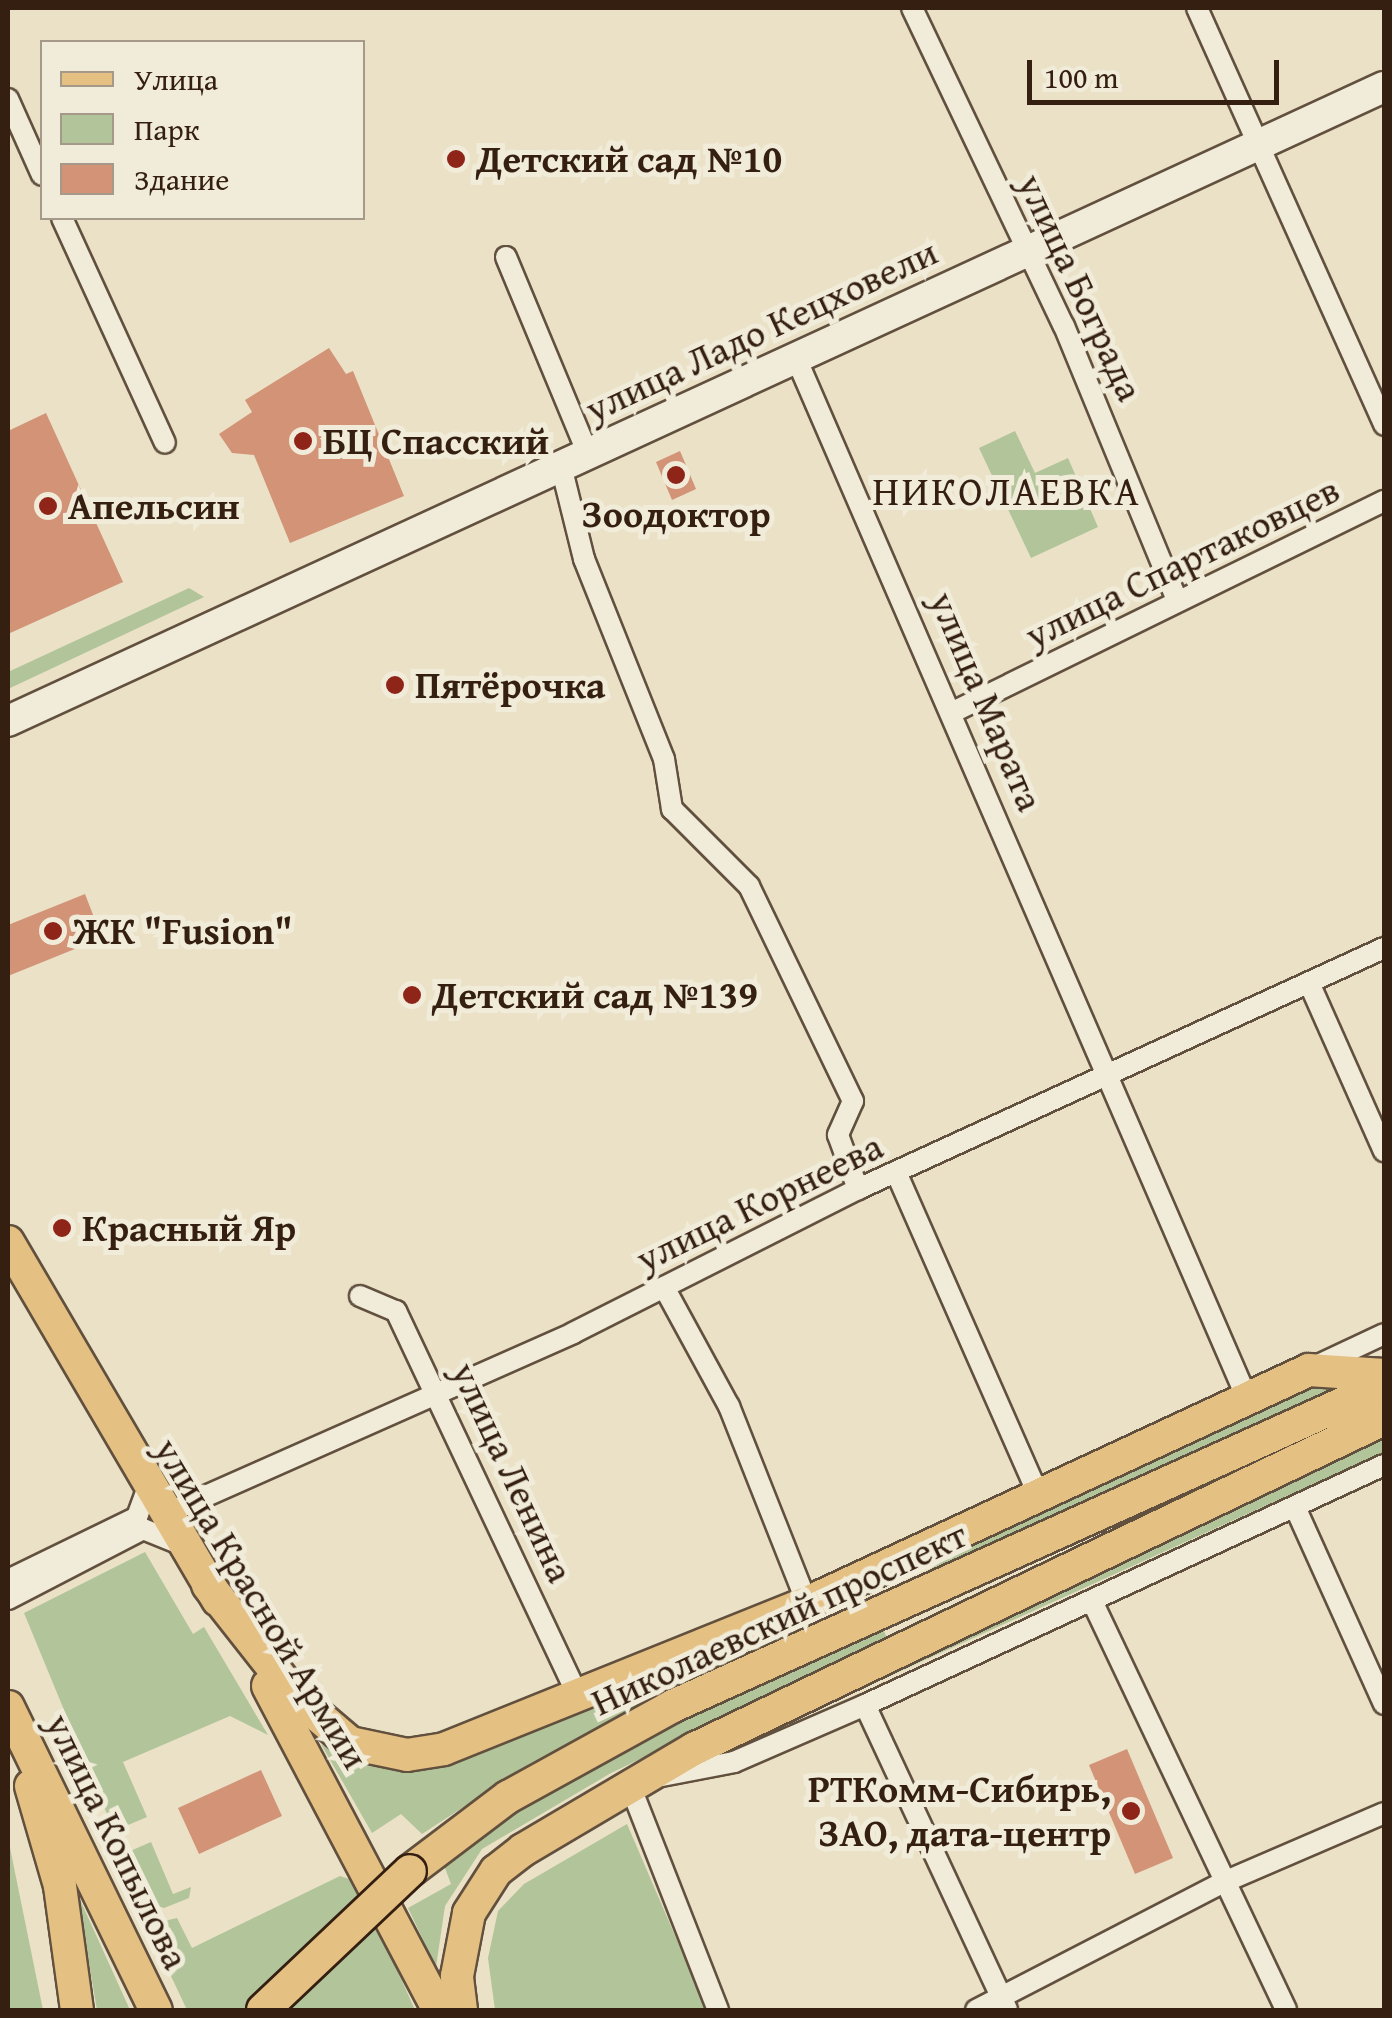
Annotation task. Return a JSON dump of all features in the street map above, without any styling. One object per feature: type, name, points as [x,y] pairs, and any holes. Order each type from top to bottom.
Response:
[{"type":"main road","name":"улица Ладо Кецховели","points":[[8,721],[1384,87]]},
{"type":"main road","name":"улица Красной Армии","points":[[8,1242],[155,1502],[208,1584],[348,1827],[439,2010]]},
{"type":"main road","name":"Николаевский проспект","points":[[208,1584],[296,1697],[350,1743],[377,1753],[444,1749],[579,1699],[807,1603],[1308,1370]]},
{"type":"main road","points":[[1308,1370],[1384,1375]]},
{"type":"main road","name":"Николаевский проспект","points":[[262,2010],[410,1870],[558,1767],[794,1650],[1384,1385]]},
{"type":"main road","name":"Николаевский проспект","points":[[460,2010],[461,1942],[481,1890],[523,1850],[626,1784],[1384,1419]]},
{"type":"main road","points":[[794,1650],[952,1537]]},
{"type":"main road","name":"улица Копылова","points":[[8,1708],[60,1886],[77,2010]]},
{"type":"main road","name":"улица Копылова","points":[[8,1708],[156,2010]]},
{"type":"street","name":"улица Бограда","points":[[912,8],[1096,396],[1177,600]]},
{"type":"street","points":[[1197,8],[1384,425]]},
{"type":"street","points":[[8,100],[40,171]]},
{"type":"street","points":[[63,220],[165,443]]},
{"type":"street","points":[[506,257],[574,460],[584,559],[664,759],[672,809],[749,886],[853,1101],[838,1135],[858,1189]]},
{"type":"street","name":"улица Марата","points":[[796,358],[955,711],[1246,1396]]},
{"type":"street","name":"улица Спартаковцев","points":[[955,711],[1158,617],[1177,600],[1384,501]]},
{"type":"street","name":"улица Корнеева","points":[[8,1580],[136,1517],[155,1502],[439,1393],[664,1287],[858,1189],[1384,948]]},
{"type":"street","points":[[1310,985],[1384,1152]]},
{"type":"street","points":[[896,1172],[1038,1494]]},
{"type":"street","points":[[664,1287],[729,1406],[807,1603]]},
{"type":"street","name":"улица Ленина","points":[[360,1296],[396,1311],[439,1393],[579,1699]]},
{"type":"street","points":[[1308,1370],[1384,1334]]},
{"type":"street","points":[[718,2010],[626,1784],[734,1762],[1093,1603],[1384,1465]]},
{"type":"street","points":[[1295,1507],[1384,1704]]},
{"type":"street","points":[[8,1599],[143,1529],[182,1545]]},
{"type":"street","points":[[1093,1603],[1286,2010]]},
{"type":"street","points":[[865,1706],[1005,2006]]},
{"type":"street","points":[[976,2010],[1005,2006],[1224,1882],[1384,1813]]},
{"type":"green space","points":[[1015,431],[1035,473],[1068,458],[1098,527],[1031,558],[979,448]]},
{"type":"green space","points":[[189,588],[204,597],[8,689],[8,672]]},
{"type":"green space","points":[[1336,1381],[1358,1386],[893,1595],[967,1544],[1305,1387]]},
{"type":"green space","points":[[1384,1437],[1384,1452],[775,1728],[827,1698]]},
{"type":"green space","points":[[145,1552],[193,1634],[204,1627],[268,1735],[230,1716],[123,1762],[147,1817],[114,1831],[24,1613]]},
{"type":"green space","points":[[867,1588],[531,1763],[422,1834],[401,1814],[372,1833],[321,1744],[367,1766],[425,1768]]},
{"type":"green space","points":[[883,1629],[888,1640],[611,1773],[482,1849],[445,1906],[436,1967],[408,1908],[451,1884],[443,1863],[581,1766]]},
{"type":"green space","points":[[627,1824],[707,2010],[495,2010],[488,1958],[498,1911],[524,1884]]},
{"type":"green space","points":[[151,1842],[173,1894],[191,1887],[189,1898],[164,1908],[140,1900],[121,1855]]},
{"type":"green space","points":[[9,1843],[43,2010],[8,2010]]},
{"type":"green space","points":[[340,1876],[358,1882],[415,2010],[187,2010],[147,1925],[177,1918],[192,1948]]},
{"type":"green space","points":[[77,1893],[130,2010],[97,2010]]},
{"type":"building","name":"БЦ Спасский","points":[[329,348],[346,374],[353,371],[404,496],[290,543],[254,455],[232,453],[219,434],[252,412],[245,400]]},
{"type":"building","name":"Апельсин","points":[[46,413],[123,582],[8,634],[8,431]]},
{"type":"building","name":"Зоодоктор","points":[[680,451],[696,489],[672,500],[656,462]]},
{"type":"building","name":"ЖК \"Fusion\"","points":[[85,894],[102,938],[8,976],[8,925]]},
{"type":"building","name":"РТКомм-Сибирь, ЗАО, дата-центр","points":[[1127,1749],[1173,1858],[1135,1874],[1089,1765]]},
{"type":"building","points":[[261,1770],[282,1816],[199,1854],[178,1808]]},
{"type":"place","name":"Детский сад №10","points":[[456,159]]},
{"type":"place","name":"БЦ Спасский","points":[[303,441]]},
{"type":"place","name":"Зоодоктор","points":[[676,475]]},
{"type":"place","name":"Апельсин","points":[[48,506]]},
{"type":"place","name":"Пятёрочка","points":[[395,685]]},
{"type":"place","name":"ЖК \"Fusion\"","points":[[53,931]]},
{"type":"place","name":"Детский сад №139","points":[[412,995]]},
{"type":"place","name":"Красный Яр","points":[[62,1228]]},
{"type":"place","name":"РТКомм-Сибирь, ЗАО, дата-центр","points":[[1131,1811]]},
{"type":"district","name":"НИКОЛАЕВКА","points":[[1007,491]]}]
